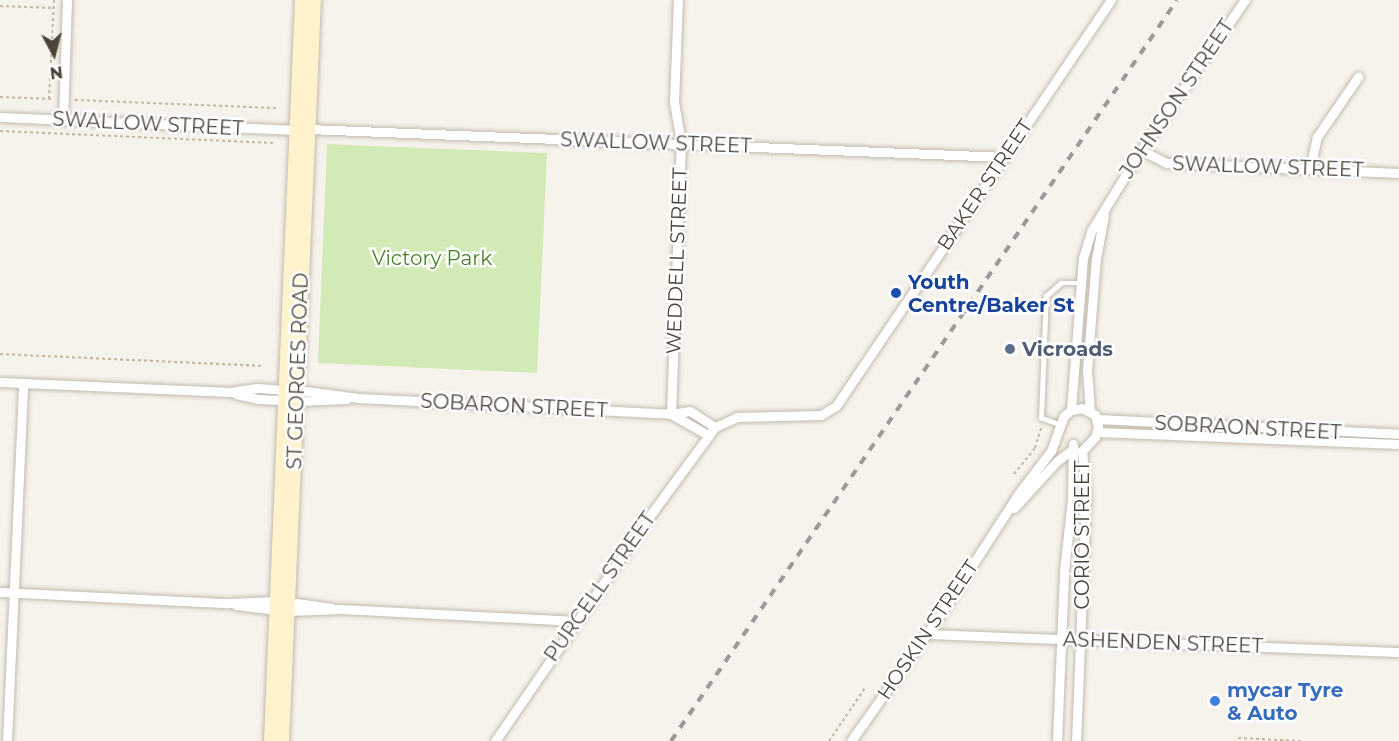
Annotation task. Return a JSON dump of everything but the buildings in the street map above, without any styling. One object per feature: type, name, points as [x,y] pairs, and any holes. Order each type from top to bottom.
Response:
[{"type":"street","points":[[63,120],[67,0]]},
{"type":"street","name":"ST GEORGES ROAD","points":[[282,741],[278,707],[307,24],[302,0]]},
{"type":"street","name":"ST GEORGES ROAD","points":[[307,24],[314,0]]},
{"type":"street","name":"WEDDELL STREET","points":[[671,414],[681,143],[674,102],[678,0]]},
{"type":"street","name":"BAKER STREET","points":[[708,435],[715,427],[737,417],[821,415],[836,406],[1111,0]]},
{"type":"street","name":"JOHNSON STREET","points":[[1110,199],[1141,150],[1245,0]]},
{"type":"street","points":[[1310,169],[1317,137],[1358,77]]},
{"type":"street","name":"SWALLOW STREET","points":[[0,117],[1004,157]]},
{"type":"street","name":"SWALLOW STREET","points":[[1141,150],[1167,164],[1399,173]]},
{"type":"street","points":[[1071,410],[1086,245],[1096,220],[1110,199]]},
{"type":"street","points":[[1090,411],[1086,386],[1096,259],[1101,222],[1110,199]]},
{"type":"street","name":"SOBARON STREET","points":[[0,382],[231,392],[257,388],[291,395],[671,414],[690,411],[715,427]]},
{"type":"street","points":[[8,741],[23,383]]},
{"type":"street","points":[[1082,408],[1090,411],[1097,419],[1098,432],[1092,441],[1074,446],[1063,434],[1061,426],[1064,416],[1071,410],[1082,408]]},
{"type":"street","name":"SOBARON STREET","points":[[671,414],[708,435]]},
{"type":"street","name":"SOBRAON STREET","points":[[1097,419],[1399,434]]},
{"type":"street","name":"HOSKIN STREET","points":[[851,741],[1051,451],[1061,426]]},
{"type":"street","name":"SOBRAON STREET","points":[[1098,432],[1399,444]]},
{"type":"street","name":"PURCELL STREET","points":[[495,741],[708,435]]},
{"type":"street","name":"CORIO STREET","points":[[1076,741],[1086,494],[1082,451],[1092,441]]},
{"type":"street","name":"HOSKIN STREET","points":[[1004,518],[1074,446]]},
{"type":"street","name":"CORIO STREET","points":[[1057,741],[1060,639],[1072,499],[1074,446]]},
{"type":"street","points":[[0,592],[282,606],[315,603],[341,609],[577,621]]},
{"type":"street","name":"ASHENDEN STREET","points":[[926,634],[1399,652]]},
{"type":"street","name":"ST GEORGES ROAD","points":[[270,741],[278,707]]},
{"type":"lane","points":[[1061,426],[1041,418],[1046,296],[1060,283],[1082,283]]},
{"type":"path","points":[[49,99],[54,0]]},
{"type":"path","points":[[0,6],[54,8]]},
{"type":"path","points":[[0,97],[276,108]]},
{"type":"path","points":[[0,131],[274,143]]},
{"type":"path","points":[[0,354],[262,366]]},
{"type":"path","points":[[1014,474],[1035,448],[1041,418]]},
{"type":"path","points":[[829,741],[865,688]]},
{"type":"path","points":[[1238,738],[1302,741]]},
{"type":"green space","name":"Victory Park","points":[[327,144],[547,153],[537,373],[318,363]]},
{"type":"railway","points":[[671,741],[1177,0]]},
{"type":"place","name":"Youth Centre/Baker St","points":[[896,293]]},
{"type":"place","name":"Vicroads","points":[[1010,349]]},
{"type":"place","name":"mycar Tyre & Auto","points":[[1215,701]]}]
